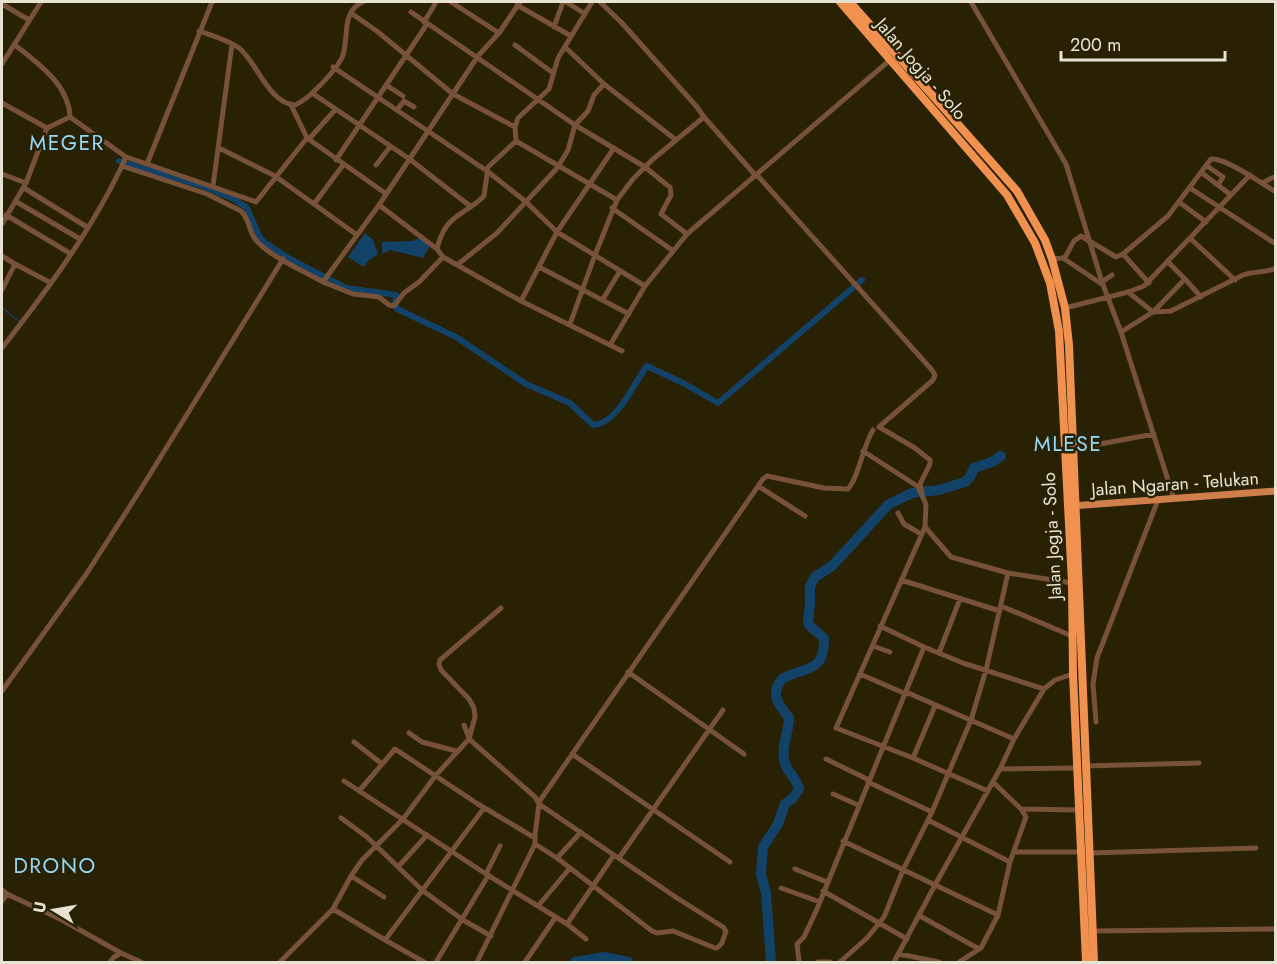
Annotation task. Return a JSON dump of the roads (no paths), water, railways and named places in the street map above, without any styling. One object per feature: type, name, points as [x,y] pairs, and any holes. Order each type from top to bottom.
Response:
[{"type":"highway","name":"Jalan Jogja - Solo","points":[[840,2],[1007,195],[1035,243],[1050,284],[1059,331],[1072,506],[1073,674],[1079,726],[1085,853],[1086,963]]},
{"type":"highway","points":[[850,2],[1017,191],[1045,240],[1052,259],[1065,308],[1069,345],[1079,726]]},
{"type":"highway","name":"Jalan Jogja - Solo","points":[[1081,767],[1079,810],[1093,931],[1094,963]]},
{"type":"main road","name":"Jalan Ngaran - Telukan","points":[[1072,506],[1275,491]]},
{"type":"street","points":[[2,64],[41,2]]},
{"type":"street","points":[[147,165],[212,2]]},
{"type":"street","points":[[291,105],[297,105],[312,93],[334,68],[343,55],[351,13],[355,6],[363,2]]},
{"type":"street","points":[[451,2],[499,33]]},
{"type":"street","points":[[554,27],[565,2],[585,14]]},
{"type":"street","points":[[516,141],[515,127],[518,118],[549,89],[558,58],[592,2]]},
{"type":"street","points":[[600,2],[636,39],[932,369],[933,380],[879,427],[915,448],[930,460],[920,484],[926,504],[925,527],[837,728],[988,791]]},
{"type":"street","points":[[971,2],[1066,164],[1102,283],[1121,333],[1174,499]]},
{"type":"street","points":[[323,282],[379,205],[408,158],[478,56],[499,33],[519,3],[571,36]]},
{"type":"street","points":[[4,4],[29,21]]},
{"type":"street","points":[[336,160],[426,23],[435,4]]},
{"type":"street","points":[[411,12],[575,125],[645,167],[670,188],[671,195],[661,214],[687,234]]},
{"type":"street","points":[[351,13],[378,32],[404,56],[453,94],[515,127]]},
{"type":"street","points":[[200,31],[232,44],[243,52],[264,81],[280,98],[291,105],[308,139],[385,193]]},
{"type":"street","points":[[213,186],[232,44]]},
{"type":"street","points":[[15,45],[44,66],[68,101],[70,117],[126,157],[256,202],[335,110]]},
{"type":"street","points":[[515,45],[553,73]]},
{"type":"street","points":[[565,47],[604,84],[676,140]]},
{"type":"street","points":[[610,345],[645,286],[687,234],[890,60]]},
{"type":"street","points":[[334,68],[487,171],[525,201],[557,232],[645,286]]},
{"type":"street","points":[[457,265],[496,233],[558,167],[568,150],[575,125],[588,111],[594,95],[604,84]]},
{"type":"street","points":[[386,85],[403,96]]},
{"type":"street","points":[[312,93],[408,158],[470,206]]},
{"type":"street","points":[[397,110],[404,101],[414,107]]},
{"type":"street","points":[[2,103],[47,128]]},
{"type":"street","points":[[2,224],[25,186],[47,128],[70,117]]},
{"type":"street","points":[[570,324],[612,208],[617,200],[645,167],[704,117]]},
{"type":"street","points":[[516,141],[617,200]]},
{"type":"street","points":[[437,249],[445,228],[451,220],[484,196],[490,164],[516,141]]},
{"type":"street","points":[[376,165],[390,147]]},
{"type":"street","points":[[219,148],[276,177],[357,235]]},
{"type":"street","points":[[521,301],[557,232],[614,148]]},
{"type":"street","points":[[2,348],[38,303],[71,254],[126,157]]},
{"type":"street","points":[[1065,259],[1070,247],[1081,236],[1116,257],[1123,254],[1165,219],[1211,159],[1218,158],[1275,192]]},
{"type":"street","points":[[314,204],[343,165]]},
{"type":"street","points":[[1207,165],[1223,177],[1218,185]]},
{"type":"street","points":[[122,166],[207,194],[241,211],[257,242],[283,260],[323,282],[353,294],[379,297],[389,305],[394,306],[404,293],[419,282],[443,257]]},
{"type":"street","points":[[1202,173],[1231,195]]},
{"type":"street","points":[[2,174],[25,186],[87,227]]},
{"type":"street","points":[[1065,308],[1108,298],[1149,283],[1250,175]]},
{"type":"street","points":[[1262,183],[1275,176]]},
{"type":"street","points":[[1190,188],[1219,208],[1236,216],[1275,244]]},
{"type":"street","points":[[15,201],[80,240]]},
{"type":"street","points":[[1179,202],[1206,222]]},
{"type":"street","points":[[379,205],[437,249],[443,257],[521,301],[622,351]]},
{"type":"street","points":[[612,208],[672,250]]},
{"type":"street","points":[[6,215],[71,254]]},
{"type":"street","points":[[1191,239],[1235,279]]},
{"type":"street","points":[[1123,254],[1149,283]]},
{"type":"street","points":[[2,256],[51,282]]},
{"type":"street","points":[[1052,259],[1065,259],[1102,283]]},
{"type":"street","points":[[2,691],[93,564],[283,260]]},
{"type":"street","points":[[1169,263],[1201,297]]},
{"type":"street","points":[[2,290],[15,264]]},
{"type":"street","points":[[539,267],[629,314]]},
{"type":"street","points":[[1128,292],[1153,312],[1166,312],[1235,279],[1250,273],[1275,268]]},
{"type":"street","points":[[603,299],[620,271]]},
{"type":"street","points":[[1102,283],[1112,276]]},
{"type":"street","points":[[1121,333],[1153,312],[1185,279]]},
{"type":"street","points":[[477,963],[535,841],[539,803],[758,486],[767,476],[824,488],[848,489],[873,430]]},
{"type":"street","points":[[1073,449],[1154,434]]},
{"type":"street","points":[[863,451],[920,490]]},
{"type":"street","points":[[758,486],[805,516]]},
{"type":"street","points":[[1096,722],[1093,684],[1097,658],[1158,500]]},
{"type":"street","points":[[898,513],[902,522],[921,534]]},
{"type":"street","points":[[925,527],[951,557],[1008,573],[1072,583]]},
{"type":"street","points":[[840,963],[854,951],[884,917],[903,870],[932,812],[970,720],[986,670],[1008,573]]},
{"type":"street","points":[[900,580],[1001,609],[1072,636]]},
{"type":"street","points":[[939,653],[960,599]]},
{"type":"street","points":[[280,963],[333,909],[362,860],[403,819],[435,775],[469,738],[475,717],[474,708],[469,699],[441,670],[439,664],[440,660],[501,608]]},
{"type":"street","points":[[880,626],[939,653],[1044,689]]},
{"type":"street","points":[[873,646],[890,652]]},
{"type":"street","points":[[799,963],[797,944],[804,937],[820,902],[924,647]]},
{"type":"street","points":[[628,672],[744,754]]},
{"type":"street","points":[[860,674],[1014,739]]},
{"type":"street","points":[[894,963],[1000,769],[1014,739],[1044,689],[1055,680],[1073,674]]},
{"type":"street","points":[[913,758],[935,706]]},
{"type":"street","points":[[567,924],[593,886],[654,809],[723,710]]},
{"type":"street","points":[[359,791],[395,749],[535,841],[652,931],[657,933],[674,931],[715,948],[720,946],[726,934],[723,927],[539,803],[469,738],[464,725]]},
{"type":"street","points":[[409,733],[427,744],[456,752]]},
{"type":"street","points":[[354,742],[382,764]]},
{"type":"street","points":[[572,754],[730,861]]},
{"type":"street","points":[[826,759],[932,812]]},
{"type":"street","points":[[1000,769],[1199,764]]},
{"type":"street","points":[[344,781],[487,875],[567,924],[586,939]]},
{"type":"street","points":[[959,963],[979,949],[998,915],[1010,862],[1026,817],[1021,808],[993,782]]},
{"type":"street","points":[[833,794],[858,805]]},
{"type":"street","points":[[384,940],[484,808]]},
{"type":"street","points":[[1021,808],[1079,810]]},
{"type":"street","points":[[341,818],[355,827],[422,890],[463,920],[491,936]]},
{"type":"street","points":[[928,820],[1010,862]]},
{"type":"street","points":[[557,858],[581,832]]},
{"type":"street","points":[[398,867],[427,835]]},
{"type":"street","points":[[843,841],[998,915]]},
{"type":"street","points":[[436,963],[463,920],[500,846]]},
{"type":"street","points":[[1014,852],[1085,853],[1256,848]]},
{"type":"street","points":[[538,906],[570,868]]},
{"type":"street","points":[[795,869],[827,882]]},
{"type":"street","points":[[351,876],[384,897]]},
{"type":"street","points":[[781,888],[820,902]]},
{"type":"street","points":[[823,891],[907,939]]},
{"type":"street","points":[[2,901],[4,892],[62,920],[141,963]]},
{"type":"street","points":[[333,909],[424,963]]},
{"type":"street","points":[[920,916],[979,949]]},
{"type":"street","points":[[525,963],[555,918]]},
{"type":"street","points":[[1093,931],[1275,929]]},
{"type":"street","points":[[110,963],[121,953]]},
{"type":"street","points":[[899,954],[939,963]]},
{"type":"street","points":[[408,963],[412,956]]},
{"type":"street","points":[[818,963],[830,963]]},
{"type":"water","points":[[365,233],[373,240],[378,254],[364,267],[348,257]]},
{"type":"water","points":[[419,238],[430,246],[423,258],[390,250],[382,254],[382,242],[413,241]]},
{"type":"waterway","points":[[119,161],[202,186],[234,199],[247,208],[264,242],[290,259],[346,288],[396,295],[397,309],[456,337],[526,384],[570,403],[593,425],[602,423],[618,410],[647,366],[718,403],[862,280]]},
{"type":"waterway","points":[[2,308],[20,322]]},
{"type":"waterway","points":[[771,962],[766,893],[761,874],[763,847],[778,824],[785,804],[799,789],[784,760],[789,718],[777,700],[776,690],[782,679],[811,668],[821,658],[824,638],[808,622],[810,586],[815,577],[832,566],[889,504],[912,493],[939,490],[965,482],[974,468],[992,462],[1001,456]]},
{"type":"waterway","points":[[575,962],[604,957],[628,962]]},
{"type":"district","name":"MEGER","points":[[67,143]]},
{"type":"district","name":"MLESE","points":[[1068,444]]},
{"type":"district","name":"DRONO","points":[[55,866]]}]
